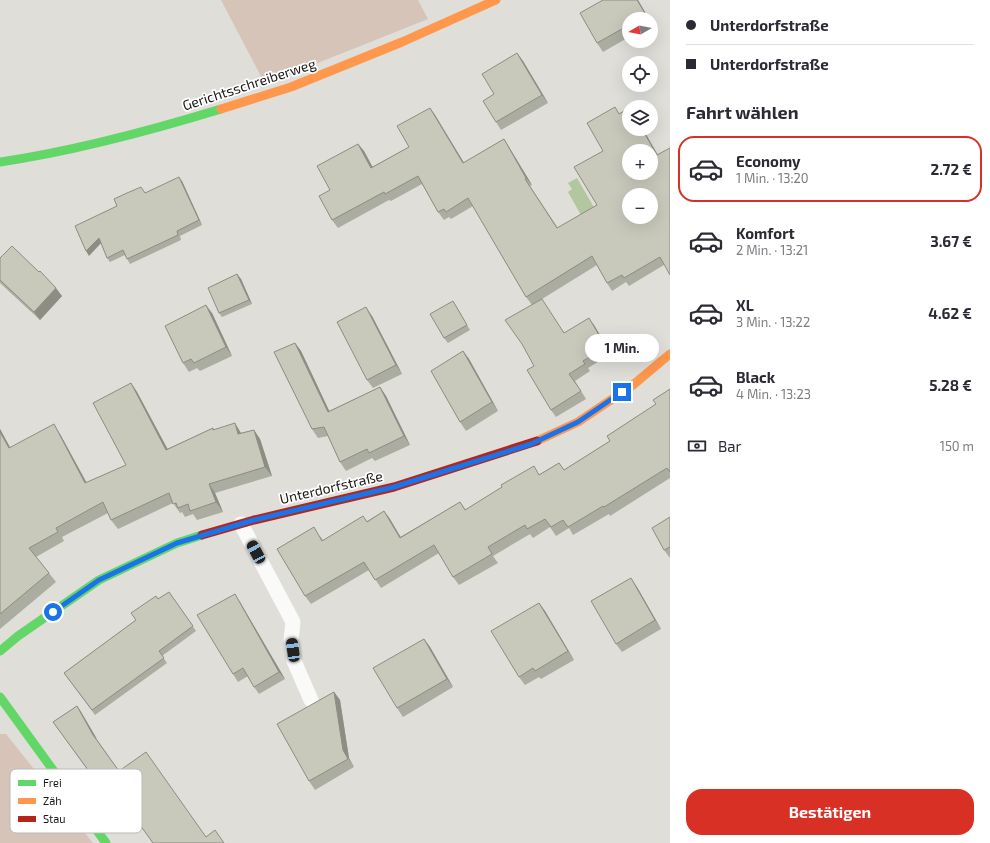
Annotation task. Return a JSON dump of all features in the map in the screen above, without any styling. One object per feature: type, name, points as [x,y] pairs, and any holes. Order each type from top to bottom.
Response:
[{"type":"street","name":"Gerichtsschreiberweg","points":[[0,162],[42,156],[127,136],[291,87],[402,42],[496,0]]},
{"type":"street","name":"Unterdorfstraße","points":[[0,651],[18,636],[99,580],[177,543],[254,520],[394,487],[531,444],[578,422],[633,385],[670,354]]},
{"type":"street","points":[[0,697],[52,769]]},
{"type":"street","points":[[99,833],[106,843]]},
{"type":"lane","points":[[241,524],[293,622],[291,640],[294,661],[311,700]]},
{"type":"shaded area","points":[[221,0],[418,0],[428,19],[265,84]]},
{"type":"shaded area","points":[[577,178],[599,216],[586,224],[568,192],[572,189],[568,183]]},
{"type":"shaded area","points":[[0,734],[6,734],[34,769],[10,769],[10,833],[85,833],[93,843],[0,843]]},
{"type":"building","points":[[603,0],[637,0],[644,12],[622,12],[622,29],[597,43],[580,13]]},
{"type":"building","points":[[517,53],[542,95],[496,122],[483,101],[494,94],[482,74]]},
{"type":"building","points":[[615,107],[619,114],[622,112],[622,136],[646,136],[651,144],[622,144],[622,180],[658,180],[658,154],[670,148],[670,275],[660,257],[624,278],[622,275],[607,283],[592,256],[526,297],[468,198],[446,212],[444,209],[438,212],[418,176],[385,194],[384,192],[332,220],[319,196],[330,190],[317,166],[358,144],[371,168],[409,147],[397,126],[430,108],[463,163],[504,139],[526,178],[525,179],[557,228],[597,205],[574,167],[603,151],[587,123]]},
{"type":"building","points":[[179,177],[199,220],[177,231],[178,235],[127,259],[123,250],[107,258],[99,238],[86,251],[75,226],[117,206],[114,199],[141,187],[145,193]]},
{"type":"building","points":[[12,246],[39,272],[40,271],[56,288],[34,312],[0,280],[0,258]]},
{"type":"building","points":[[237,274],[249,300],[219,313],[208,288]]},
{"type":"building","points":[[542,299],[564,333],[589,318],[606,347],[583,361],[585,364],[569,374],[581,391],[551,410],[527,370],[534,366],[522,344],[505,320]]},
{"type":"building","points":[[453,301],[467,325],[444,338],[430,314]]},
{"type":"building","points":[[206,305],[226,347],[194,363],[191,359],[183,363],[165,326]]},
{"type":"building","points":[[366,307],[396,365],[367,380],[337,322]]},
{"type":"building","points":[[295,343],[328,412],[380,387],[404,436],[369,453],[367,449],[340,462],[324,427],[312,429],[274,352]]},
{"type":"building","points":[[463,351],[492,402],[460,422],[431,371]]},
{"type":"building","points":[[131,383],[166,450],[213,428],[213,430],[235,423],[238,434],[254,430],[265,467],[209,484],[216,502],[190,511],[188,504],[178,508],[176,503],[173,504],[169,493],[111,520],[103,502],[56,528],[58,532],[29,548],[49,573],[0,614],[0,432],[9,448],[54,424],[85,483],[126,465],[93,403]]},
{"type":"building","points":[[670,389],[670,472],[667,468],[604,507],[603,506],[568,527],[563,520],[551,527],[545,519],[527,529],[525,525],[488,547],[492,554],[453,577],[434,545],[375,580],[364,562],[305,596],[277,549],[314,527],[322,541],[363,516],[367,522],[384,511],[400,538],[460,502],[465,510],[502,487],[501,485],[534,466],[539,475],[559,463],[564,470],[610,441],[607,436],[656,404],[653,400]]},
{"type":"building","points":[[670,517],[670,547],[664,550],[652,528]]},
{"type":"building","points":[[631,578],[655,620],[616,644],[591,601]]},
{"type":"building","points":[[169,592],[193,626],[159,651],[164,658],[92,710],[64,673],[136,620],[131,613],[156,596],[158,599]]},
{"type":"building","points":[[235,594],[279,672],[254,687],[243,668],[233,674],[197,615]]},
{"type":"building","points":[[539,603],[568,651],[535,671],[533,668],[519,677],[491,631]]},
{"type":"building","points":[[424,639],[447,679],[397,708],[373,668]]},
{"type":"building","points":[[334,692],[343,750],[348,759],[309,781],[277,724]]},
{"type":"building","points":[[77,706],[93,735],[118,769],[87,769],[53,722]]},
{"type":"building","points":[[146,752],[206,837],[215,830],[224,843],[153,843],[142,828],[142,769],[122,769]]},
{"type":"traffic: fast","points":[[0,162],[112,140],[221,109]]},
{"type":"traffic: fast","points":[[0,651],[18,636],[99,580],[177,543],[202,535]]},
{"type":"traffic: fast","points":[[0,697],[52,769]]},
{"type":"traffic: fast","points":[[99,833],[106,843]]},
{"type":"traffic: slow","points":[[221,109],[291,87],[402,42],[496,0]]},
{"type":"traffic: slow","points":[[537,441],[578,422],[633,385],[670,354]]},
{"type":"traffic: jam","points":[[202,535],[254,520],[394,487],[537,441]]},
{"type":"route","points":[[53,612],[99,580],[177,543],[254,520],[394,487],[531,444],[578,422],[622,392]]}]
